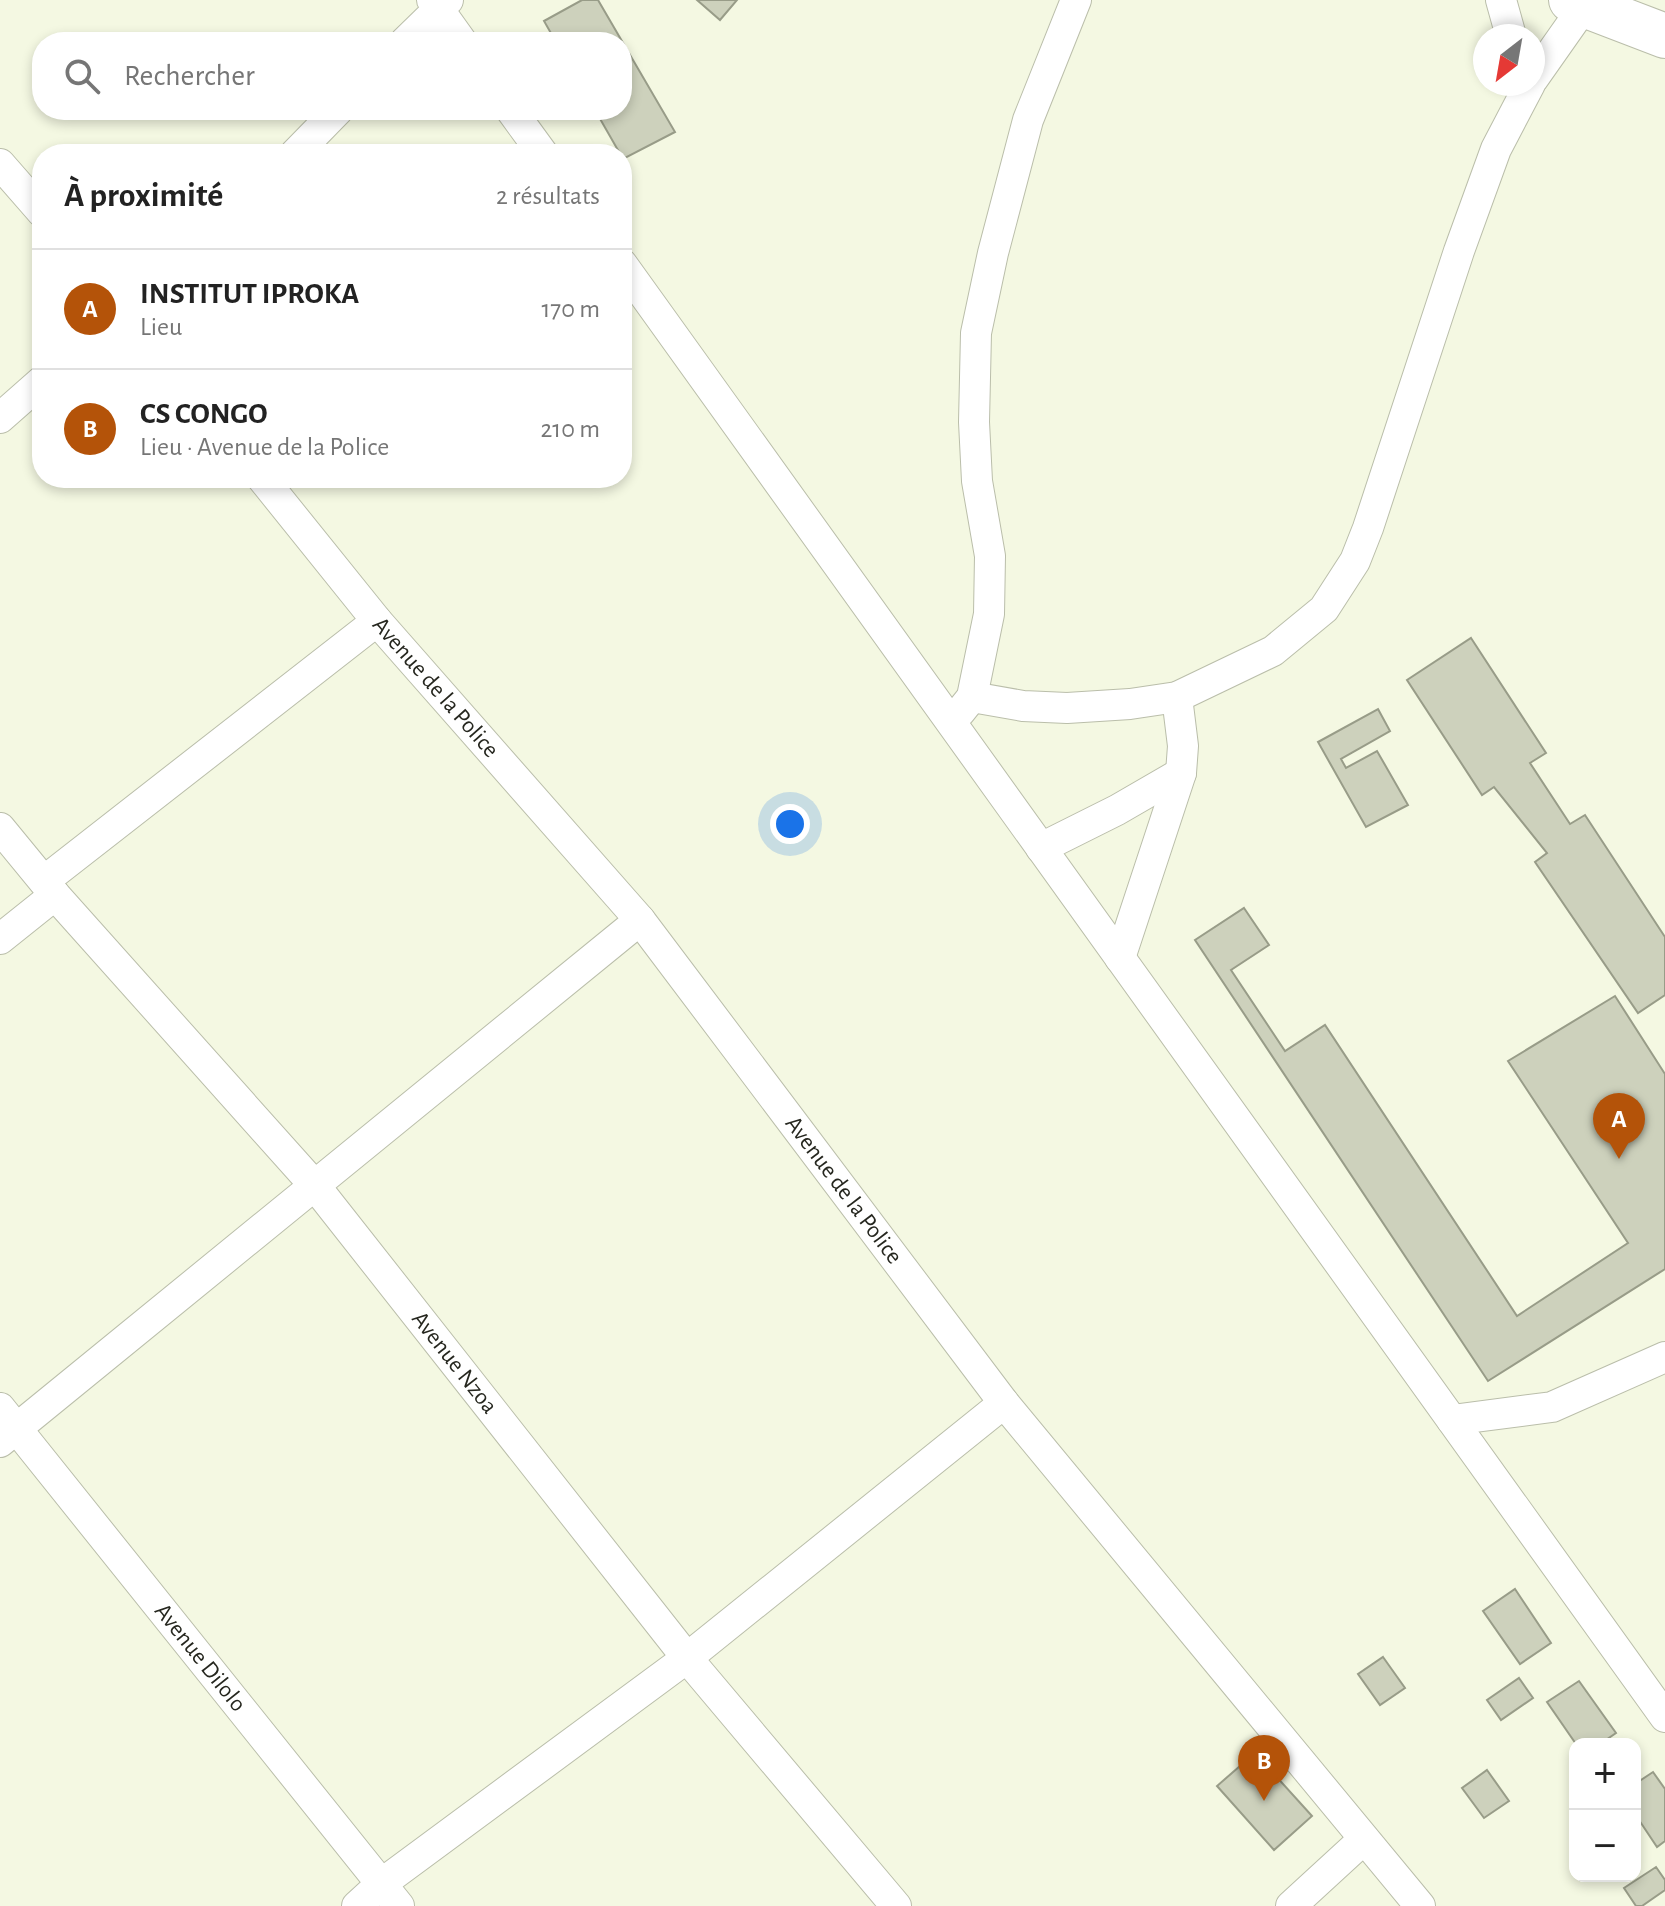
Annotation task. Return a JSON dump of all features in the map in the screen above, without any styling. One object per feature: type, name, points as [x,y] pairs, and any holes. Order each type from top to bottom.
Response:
[{"type":"street","points":[[951,722],[972,697],[989,614],[990,556],[977,481],[974,422],[976,333],[993,253],[1028,120],[1076,0]]},
{"type":"street","points":[[1501,0],[1508,24]]},
{"type":"street","points":[[1545,54],[1578,2],[1665,36]]},
{"type":"street","points":[[414,32],[439,3],[456,32]]},
{"type":"street","points":[[972,697],[1023,706],[1067,708],[1177,697],[1273,651],[1324,609],[1355,561],[1368,528],[1459,251],[1496,149],[1520,96]]},
{"type":"street","points":[[305,144],[328,120]]},
{"type":"street","points":[[518,120],[536,144]]},
{"type":"street","points":[[0,164],[32,201]]},
{"type":"street","points":[[632,278],[1665,1717]]},
{"type":"street","points":[[0,418],[32,390]]},
{"type":"street","name":"Avenue de la Police","points":[[270,488],[377,621],[640,920],[1004,1403],[1420,1906]]},
{"type":"street","points":[[0,939],[49,888],[377,621]]},
{"type":"street","points":[[1120,958],[1181,773],[1183,746],[1177,697]]},
{"type":"street","points":[[1041,848],[1181,773]]},
{"type":"street","name":"Avenue Nzoa","points":[[0,828],[49,888],[316,1187],[687,1658],[896,1906]]},
{"type":"street","points":[[6,1426],[316,1187],[640,920]]},
{"type":"street","points":[[1452,1420],[1552,1407],[1665,1357]]},
{"type":"street","points":[[357,1906],[390,1895],[1004,1403]]},
{"type":"street","name":"Avenue Dilolo","points":[[6,1426],[390,1895]]},
{"type":"street","points":[[1291,1906],[1364,1839]]},
{"type":"building","points":[[582,0],[598,0],[617,32],[550,32],[544,21]]},
{"type":"building","points":[[697,0],[737,0],[720,20]]},
{"type":"building","points":[[632,58],[675,132],[632,154],[632,144],[614,144],[601,120],[632,120]]},
{"type":"building","points":[[1471,638],[1546,753],[1530,763],[1570,824],[1585,815],[1665,937],[1665,995],[1638,1013],[1535,862],[1547,853],[1494,787],[1482,795],[1407,680]]},
{"type":"building","points":[[1378,709],[1390,731],[1341,759],[1346,768],[1377,751],[1408,805],[1366,827],[1318,742]]},
{"type":"building","points":[[1244,908],[1269,945],[1231,970],[1285,1051],[1325,1025],[1517,1316],[1628,1243],[1508,1061],[1615,996],[1665,1074],[1665,1269],[1488,1381],[1195,940]]},
{"type":"building","points":[[1515,1589],[1551,1643],[1520,1664],[1483,1611]]},
{"type":"building","points":[[1383,1657],[1405,1688],[1380,1705],[1358,1674]]},
{"type":"building","points":[[1519,1678],[1533,1698],[1501,1720],[1487,1700]]},
{"type":"building","points":[[1579,1681],[1616,1733],[1609,1738],[1572,1738],[1547,1702]]},
{"type":"building","points":[[1255,1753],[1312,1816],[1274,1850],[1217,1786]]},
{"type":"building","points":[[1487,1770],[1509,1801],[1484,1818],[1462,1788]]},
{"type":"building","points":[[1653,1772],[1665,1789],[1665,1841],[1657,1847],[1641,1823],[1641,1780]]},
{"type":"building","points":[[1656,1867],[1665,1880],[1665,1890],[1642,1906],[1636,1906],[1624,1888],[1633,1882],[1641,1882],[1641,1877]]},
{"type":"place","name":"INSTITUT IPROKA","points":[[1619,1159]]},
{"type":"place","name":"CS CONGO","points":[[1264,1801]]}]
